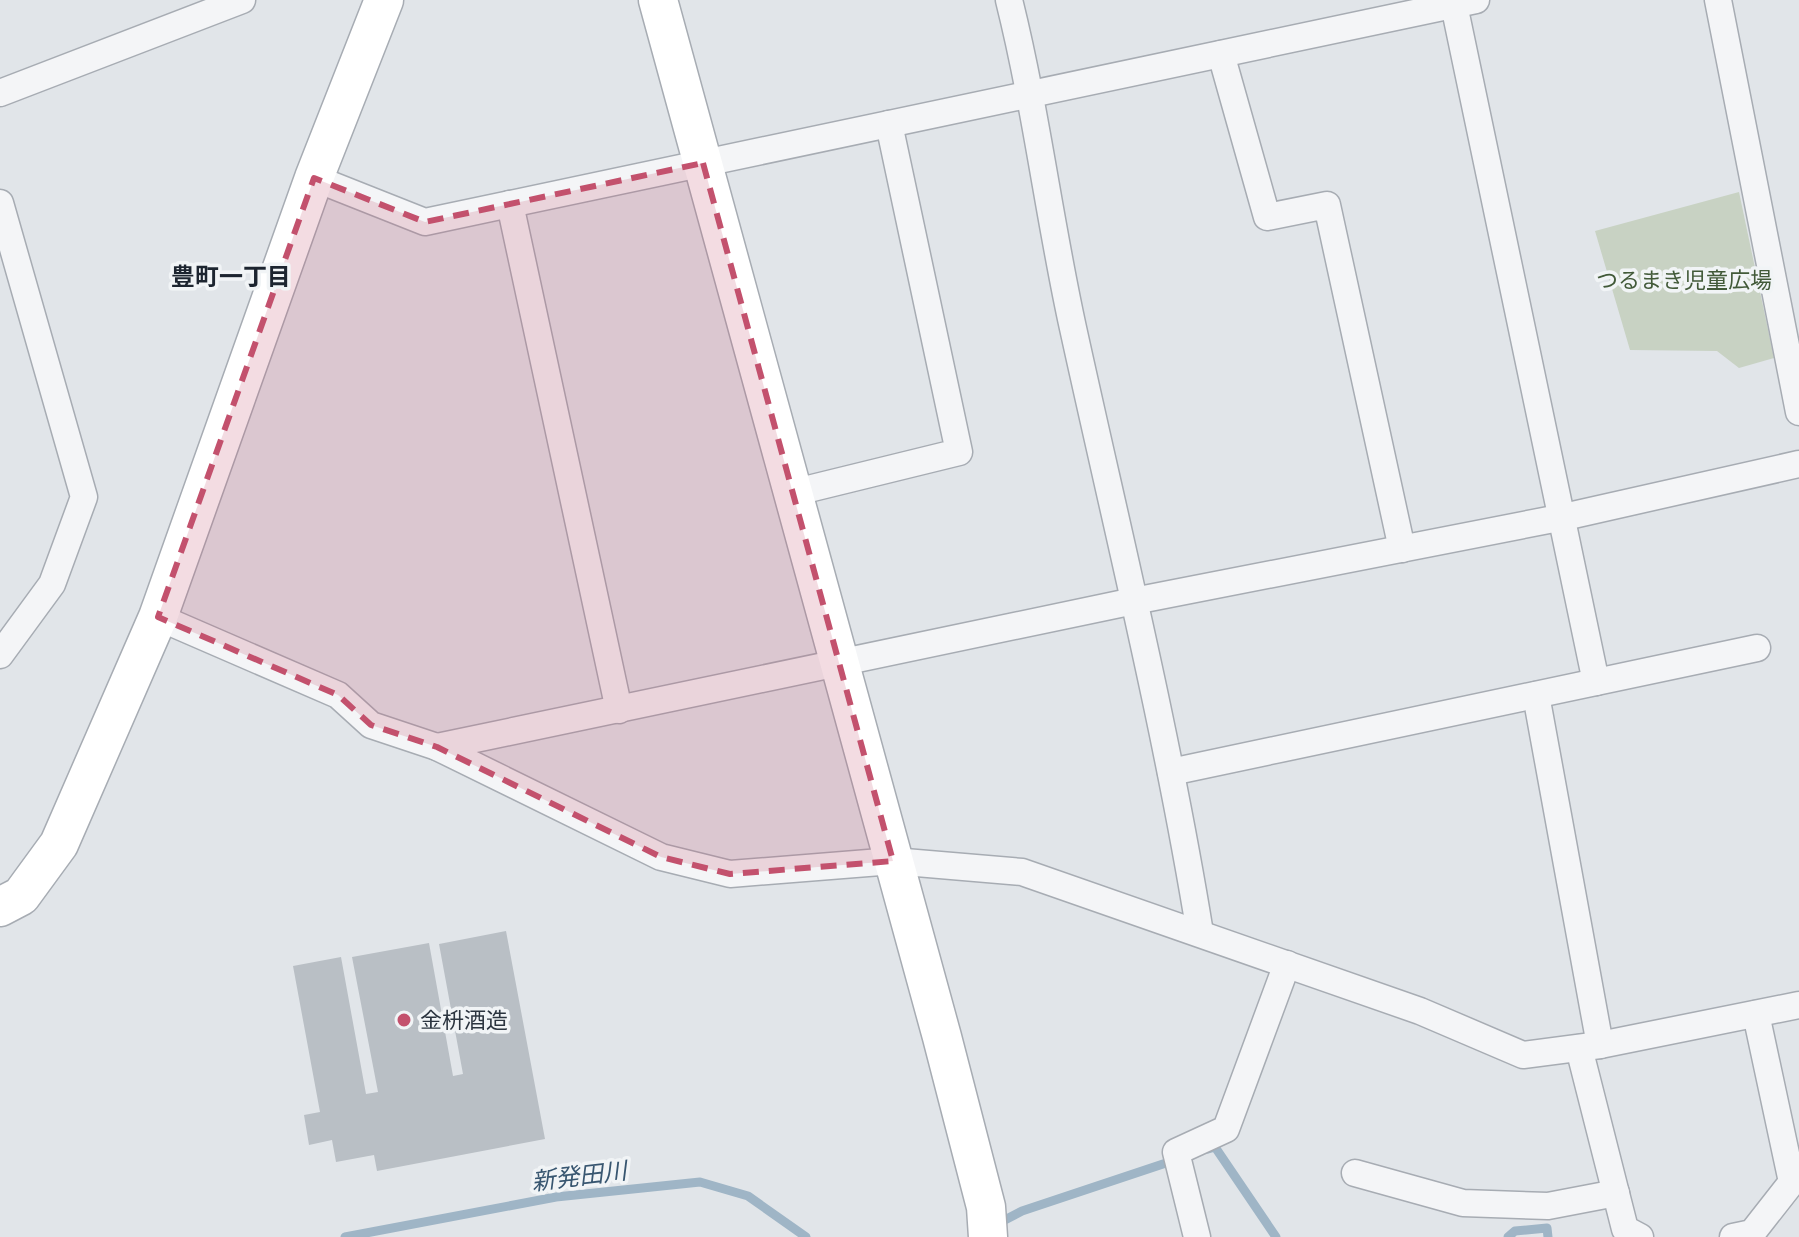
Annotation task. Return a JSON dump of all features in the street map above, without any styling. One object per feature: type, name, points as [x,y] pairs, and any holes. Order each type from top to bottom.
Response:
[{"type":"street","points":[[0,93],[242,0]]},
{"type":"street","points":[[0,907],[21,896],[59,844],[158,617],[314,178],[384,0]]},
{"type":"street","points":[[658,0],[893,861],[987,1222]]},
{"type":"street","points":[[1009,0],[1032,94],[1072,323],[1171,772],[1200,933]]},
{"type":"street","points":[[1718,0],[1799,412]]},
{"type":"street","points":[[314,178],[425,222],[1461,2],[1596,682]]},
{"type":"street","points":[[1221,54],[1267,217],[1327,205],[1402,549]]},
{"type":"street","points":[[792,493],[959,452],[889,124]]},
{"type":"street","points":[[0,203],[84,497],[52,584],[0,655]]},
{"type":"street","points":[[510,204],[619,710]]},
{"type":"street","points":[[437,747],[1134,601],[1564,517],[1799,464]]},
{"type":"street","points":[[158,617],[338,695],[371,725],[437,747],[661,857],[730,874],[893,861],[1022,872],[1420,1011],[1523,1055],[1590,1046],[1799,1005]]},
{"type":"street","points":[[1171,772],[1757,648]]},
{"type":"street","points":[[1536,695],[1616,1193],[1625,1229],[1640,1237]]},
{"type":"street","points":[[1197,1237],[1185,1178],[1176,1152],[1226,1129],[1287,964]]},
{"type":"street","points":[[1733,1237],[1752,1233],[1792,1182],[1756,1014]]},
{"type":"street","points":[[1355,1173],[1463,1203],[1548,1206],[1616,1193]]},
{"type":"highlighted area","points":[[703,163],[893,861],[730,874],[661,857],[437,747],[371,725],[338,695],[158,617],[314,178],[425,222]]},
{"type":"green space","name":"つるまき児童広場","points":[[1739,192],[1774,358],[1739,368],[1717,351],[1630,350],[1595,231]]},
{"type":"building","name":"金枡酒造","points":[[506,931],[545,1139],[377,1171],[374,1155],[336,1162],[332,1140],[309,1145],[304,1115],[320,1112],[293,966],[341,957],[366,1094],[378,1092],[352,957],[429,943],[453,1076],[463,1074],[439,944]]},
{"type":"waterway","name":"新発田川","points":[[1208,1149],[1215,1147],[1276,1237]]},
{"type":"waterway","name":"新発田川","points":[[997,1224],[1022,1211],[1175,1160]]},
{"type":"waterway","name":"新発田川","points":[[345,1237],[556,1197],[700,1182],[748,1196],[806,1237]]},
{"type":"waterway","name":"新発田川","points":[[1508,1237],[1515,1231],[1547,1228],[1548,1237]]},
{"type":"place","name":"金枡酒造","points":[[404,1020]]},
{"type":"district","name":"豊町一丁目","points":[[231,276]]}]
